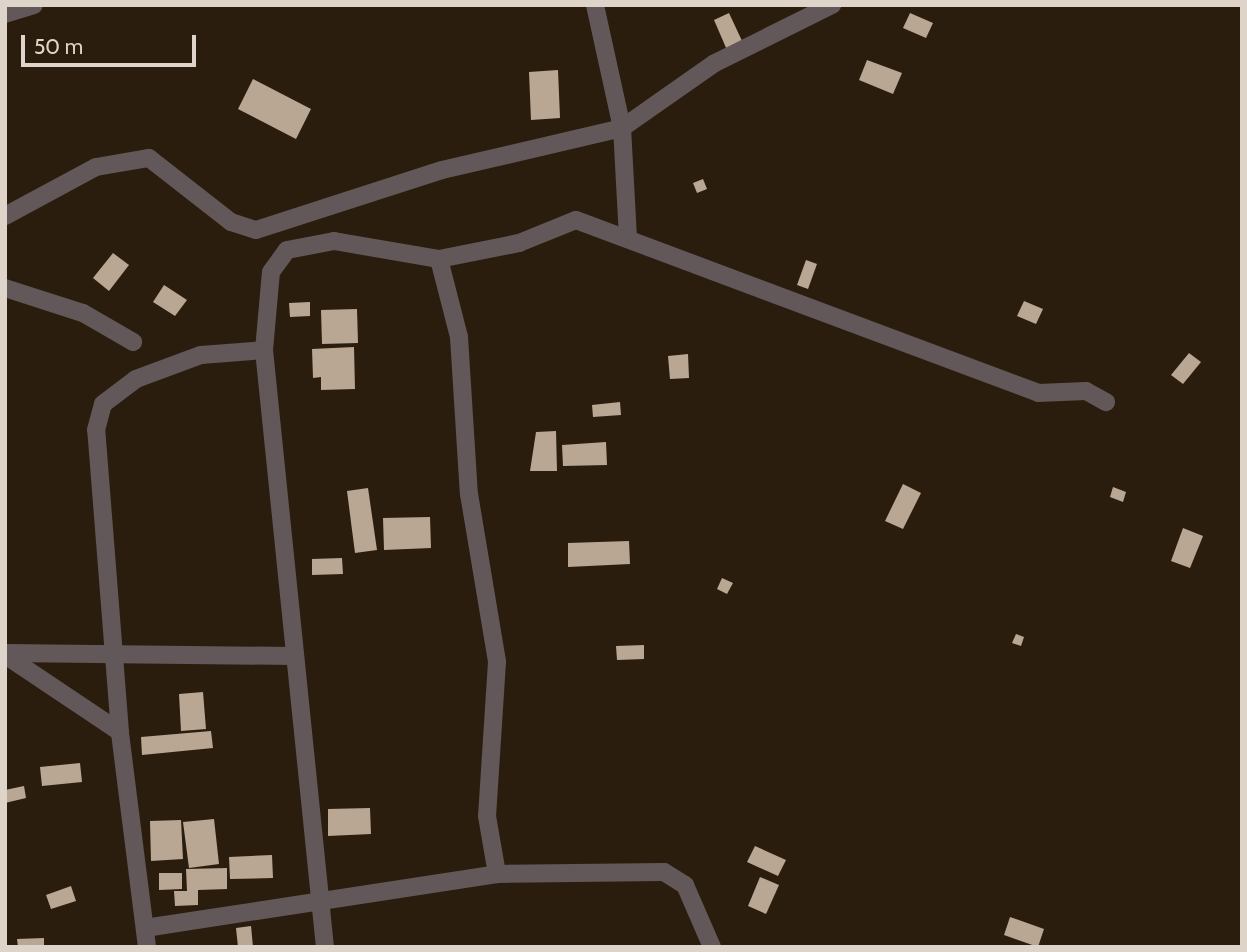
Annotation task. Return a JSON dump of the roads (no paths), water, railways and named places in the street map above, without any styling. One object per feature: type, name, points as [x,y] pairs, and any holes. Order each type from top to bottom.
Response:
[{"type":"street","points":[[5,14],[34,5]]},
{"type":"street","points":[[595,5],[622,128],[628,239]]},
{"type":"street","points":[[5,216],[96,167],[149,158],[232,222],[256,230],[442,170],[622,128],[715,63],[832,5]]},
{"type":"street","points":[[325,947],[293,656],[264,350],[271,272],[288,250],[334,241],[439,259],[519,243],[576,220],[1038,393],[1086,391],[1106,402]]},
{"type":"street","points":[[439,259],[458,337],[469,494],[498,662],[499,709],[487,805],[497,874]]},
{"type":"street","points":[[5,288],[83,313],[133,342]]},
{"type":"street","points":[[146,947],[120,732],[96,430],[103,404],[136,379],[191,359],[264,350]]},
{"type":"street","points":[[5,654],[113,652],[293,656]]},
{"type":"street","points":[[5,654],[120,732]]},
{"type":"street","points":[[145,928],[497,874],[676,876],[712,947]]}]
